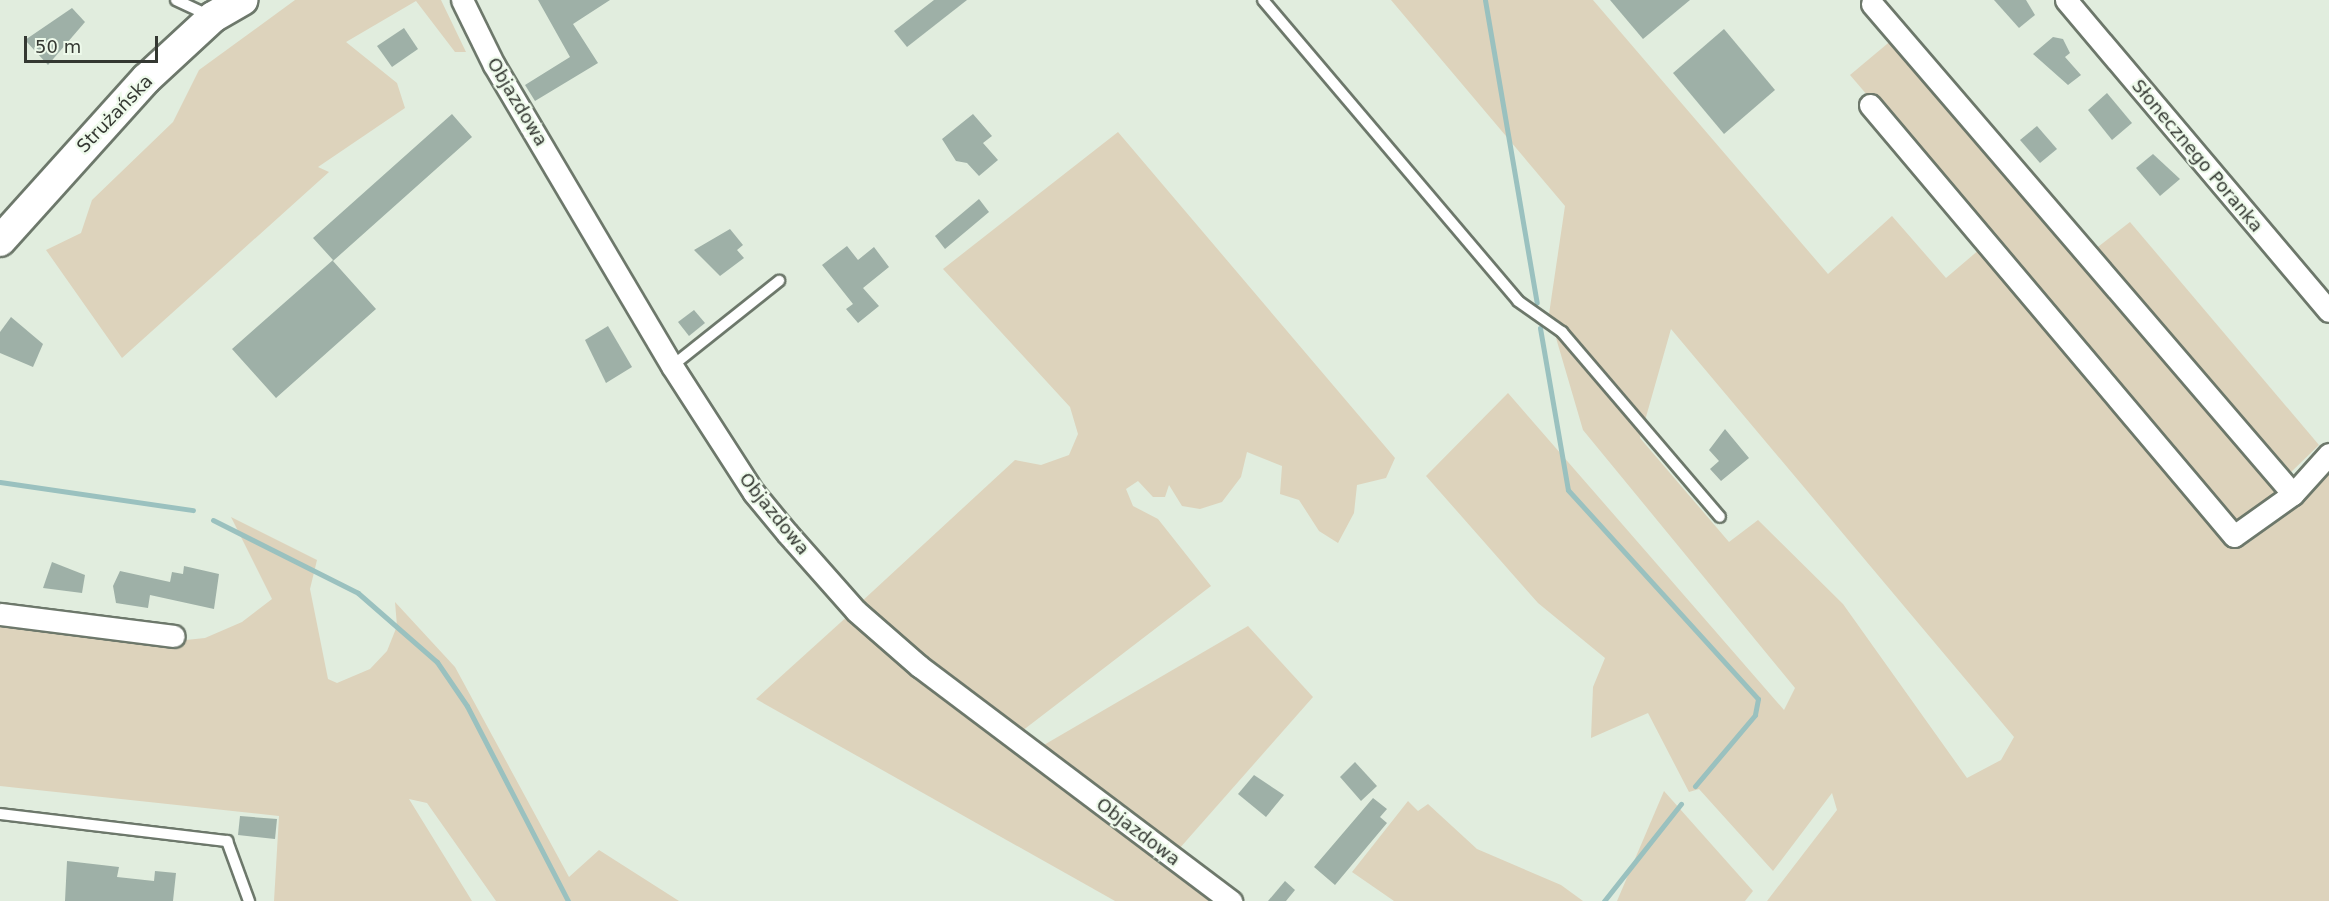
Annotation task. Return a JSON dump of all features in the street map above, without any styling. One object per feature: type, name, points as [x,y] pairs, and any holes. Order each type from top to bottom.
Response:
[{"type":"main road","name":"Strużańska","points":[[0,241],[147,79],[213,17],[242,0]]},
{"type":"street","name":"Objazdowa","points":[[462,0],[494,65],[672,366],[754,493],[856,611],[919,666],[1231,901]]},
{"type":"street","name":"Słonecznego Poranka","points":[[2066,0],[2329,311]]},
{"type":"street","points":[[1872,4],[2293,494]]},
{"type":"street","points":[[1869,105],[2234,536],[2293,494],[2329,454]]},
{"type":"street","points":[[0,614],[174,636]]},
{"type":"lane","points":[[176,0],[213,17]]},
{"type":"lane","points":[[1263,0],[1518,301],[1562,332],[1720,517]]},
{"type":"lane","points":[[672,366],[779,281]]},
{"type":"lane","points":[[0,814],[227,841],[249,901]]},
{"type":"shaded area","points":[[295,0],[441,0],[466,52],[455,52],[416,1],[346,42],[397,83],[405,108],[318,167],[329,172],[122,358],[46,250],[81,233],[92,200],[173,122],[199,70]]},
{"type":"shaded area","points":[[1391,0],[1593,0],[1828,274],[1892,216],[1946,278],[1980,249],[2250,542],[2329,473],[2329,901],[1767,901],[1837,810],[1832,793],[1773,871],[1699,789],[1689,792],[1648,713],[1591,738],[1593,687],[1605,658],[1538,603],[1426,476],[1508,393],[1784,710],[1795,688],[1583,430],[1549,314],[1565,206]],"holes":[[[1671,329],[2014,737],[2001,760],[1967,778],[1843,604],[1758,520],[1729,542],[1640,438]]]},
{"type":"shaded area","points":[[1893,39],[2277,492],[2237,527],[1850,75]]},
{"type":"shaded area","points":[[1118,132],[1395,458],[1386,478],[1357,485],[1354,513],[1338,543],[1319,531],[1299,500],[1280,494],[1282,466],[1247,452],[1241,477],[1222,502],[1200,509],[1182,506],[1169,485],[1165,497],[1153,497],[1138,481],[1126,489],[1133,506],[1158,519],[1211,586],[1022,731],[860,603],[1015,460],[1041,465],[1069,455],[1078,434],[1070,407],[943,269]]},
{"type":"shaded area","points":[[2130,222],[2319,445],[2287,476],[2094,250]]},
{"type":"shaded area","points":[[231,517],[317,560],[310,589],[328,679],[337,683],[370,669],[387,651],[397,626],[395,602],[455,667],[569,877],[599,850],[679,901],[496,901],[427,803],[409,799],[472,901],[274,901],[279,816],[0,786],[0,619],[167,642],[205,638],[242,622],[272,599]]},
{"type":"shaded area","points":[[851,613],[1219,901],[1115,901],[756,699]]},
{"type":"shaded area","points":[[1248,626],[1313,697],[1179,849],[1037,749]]},
{"type":"shaded area","points":[[1664,791],[1753,891],[1745,901],[1617,901]]},
{"type":"shaded area","points":[[1408,801],[1418,811],[1428,804],[1477,849],[1561,885],[1583,901],[1394,901],[1352,872]]},
{"type":"building","points":[[538,0],[610,0],[573,24],[598,63],[535,101],[525,85],[570,57]]},
{"type":"building","points":[[934,0],[967,0],[907,47],[894,31]]},
{"type":"building","points":[[1610,0],[1690,0],[1643,39]]},
{"type":"building","points":[[1994,0],[2026,0],[2035,15],[2019,28]]},
{"type":"building","points":[[72,8],[85,22],[48,65],[25,40]]},
{"type":"building","points":[[404,28],[418,49],[392,67],[377,46]]},
{"type":"building","points":[[1724,29],[1775,90],[1724,134],[1673,73]]},
{"type":"building","points":[[2053,37],[2063,39],[2070,53],[2065,57],[2081,75],[2068,85],[2033,54]]},
{"type":"building","points":[[2107,93],[2132,123],[2112,140],[2088,110]]},
{"type":"building","points":[[452,114],[472,137],[333,261],[376,309],[276,398],[232,349],[333,260],[313,238]]},
{"type":"building","points":[[973,114],[992,136],[983,143],[998,160],[979,176],[967,163],[956,161],[942,139]]},
{"type":"building","points":[[2037,126],[2057,149],[2040,163],[2020,140]]},
{"type":"building","points":[[2153,154],[2180,179],[2160,196],[2136,168]]},
{"type":"building","points":[[979,199],[989,212],[945,249],[935,236]]},
{"type":"building","points":[[730,229],[743,245],[737,250],[744,258],[720,276],[694,250]]},
{"type":"building","points":[[847,246],[858,260],[874,247],[889,267],[863,288],[879,306],[858,323],[846,309],[853,304],[822,265]]},
{"type":"building","points":[[694,310],[705,323],[689,336],[678,322]]},
{"type":"building","points":[[11,317],[43,344],[33,367],[0,353],[0,332]]},
{"type":"building","points":[[608,326],[632,367],[606,383],[585,340]]},
{"type":"building","points":[[1725,429],[1749,458],[1721,481],[1710,469],[1719,461],[1709,450]]},
{"type":"building","points":[[52,562],[85,575],[82,593],[43,588]]},
{"type":"building","points":[[184,566],[219,574],[214,609],[150,595],[148,608],[116,603],[113,586],[120,571],[170,582],[172,572],[183,574]]},
{"type":"building","points":[[1355,762],[1377,786],[1361,801],[1340,777]]},
{"type":"building","points":[[1254,775],[1284,795],[1266,817],[1238,794]]},
{"type":"building","points":[[1373,798],[1387,809],[1380,817],[1387,823],[1335,885],[1314,867]]},
{"type":"building","points":[[240,816],[277,819],[275,839],[238,835]]},
{"type":"building","points":[[67,861],[119,867],[117,877],[154,881],[155,871],[176,873],[173,901],[65,901]]},
{"type":"building","points":[[1285,881],[1295,890],[1286,901],[1268,901]]},
{"type":"waterway","points":[[1485,0],[1537,303]]},
{"type":"waterway","points":[[1540,328],[1568,490],[1758,699],[1755,715],[1695,786]]},
{"type":"waterway","points":[[0,482],[193,510]]},
{"type":"waterway","points":[[213,520],[358,593],[437,662],[467,706],[568,901]]},
{"type":"waterway","points":[[1604,901],[1681,804]]}]
